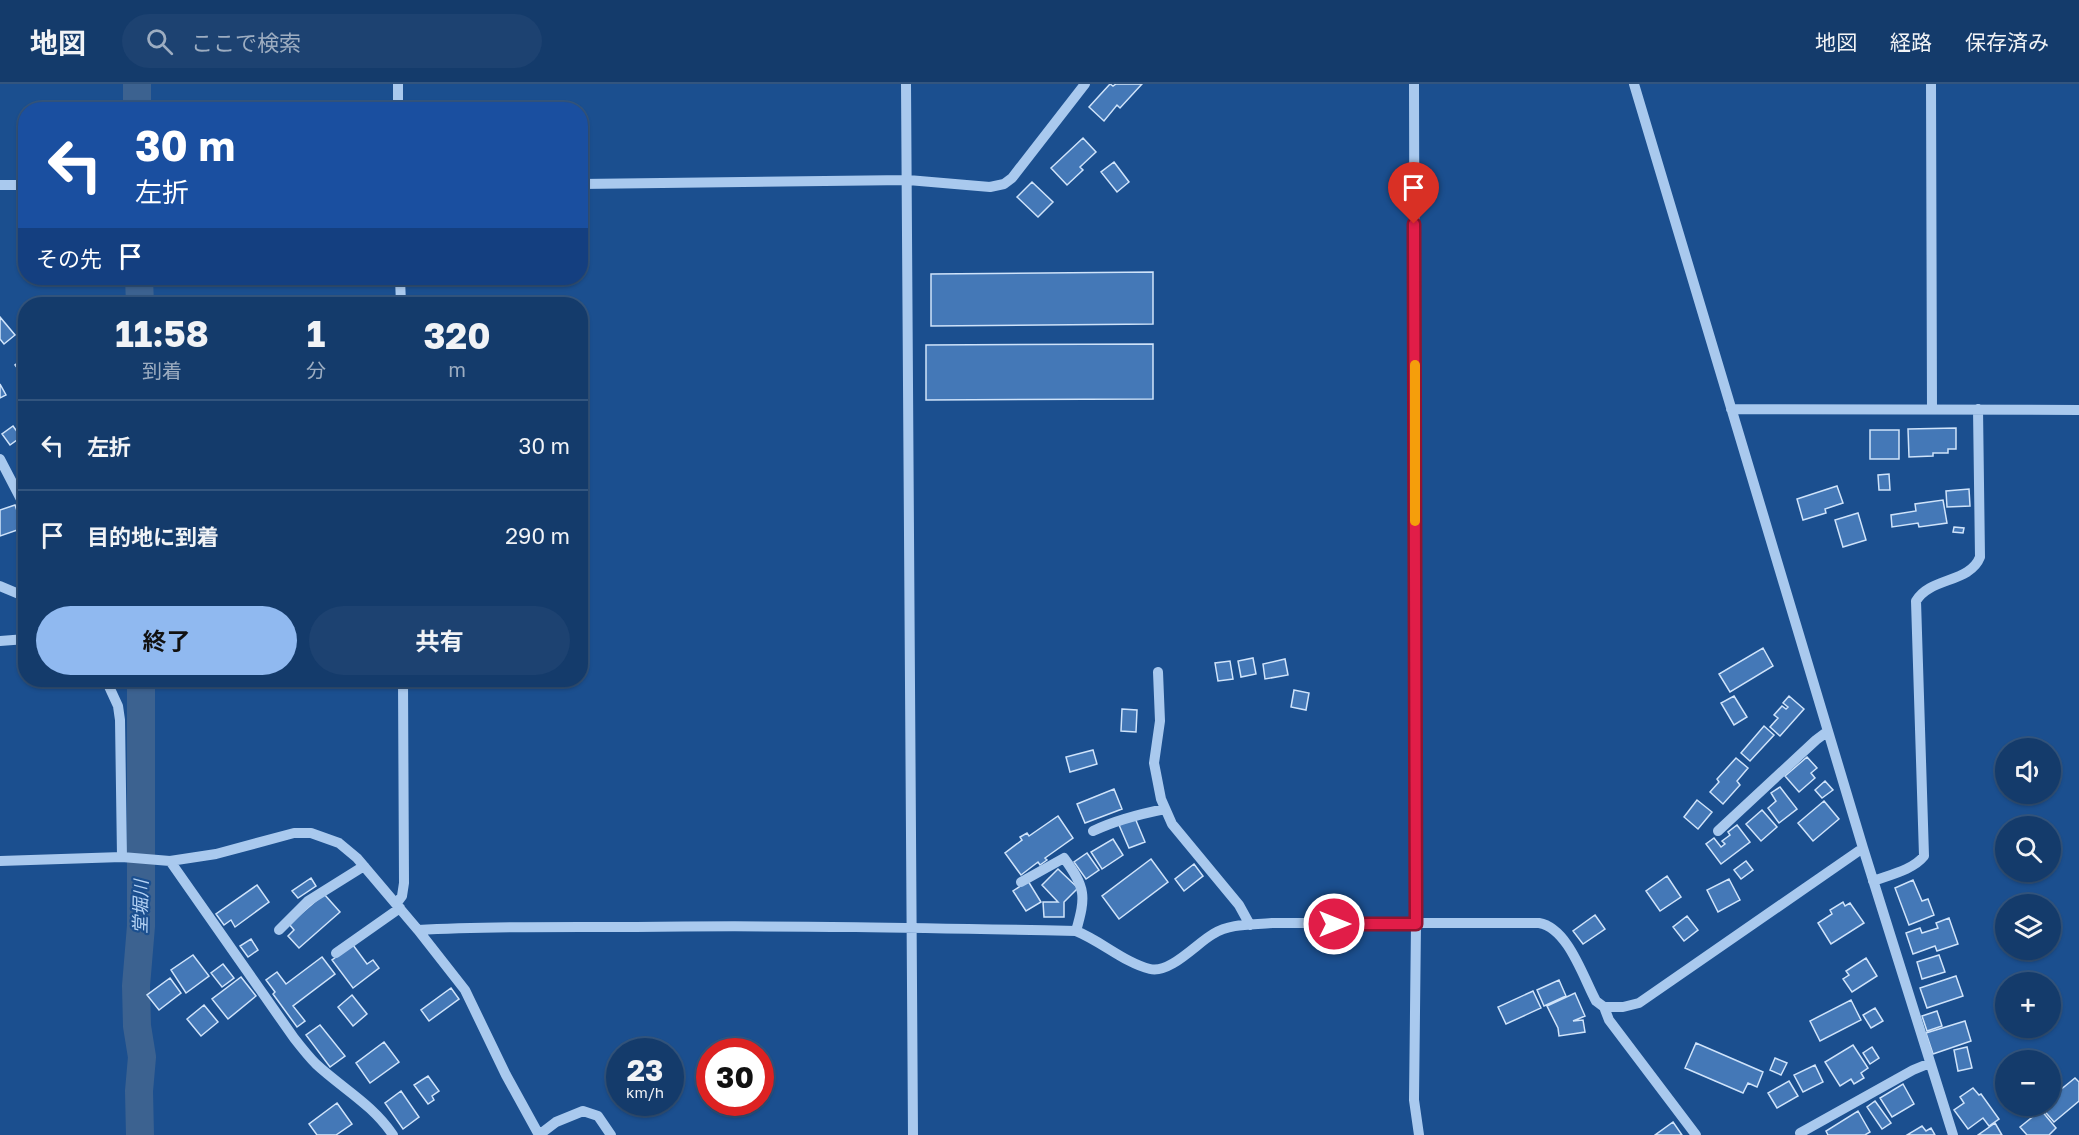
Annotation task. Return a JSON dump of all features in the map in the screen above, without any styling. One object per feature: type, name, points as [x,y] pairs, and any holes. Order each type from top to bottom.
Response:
[{"type":"street","points":[[398,84],[398,102]]},
{"type":"street","points":[[906,84],[913,1135]]},
{"type":"street","points":[[588,184],[908,180],[990,187],[1004,184],[1012,178],[1085,84]]},
{"type":"street","points":[[1414,84],[1416,924],[1414,1100],[1419,1135]]},
{"type":"street","points":[[1634,84],[1873,881],[1953,1135]]},
{"type":"street","points":[[1931,84],[1932,409]]},
{"type":"street","points":[[0,185],[18,185]]},
{"type":"street","points":[[1731,409],[2079,410]]},
{"type":"street","points":[[1873,881],[1908,868],[1924,856],[1916,600],[1920,593],[1930,587],[1971,570],[1980,557],[1978,409]]},
{"type":"street","points":[[0,459],[18,494]]},
{"type":"street","points":[[0,586],[18,594]]},
{"type":"street","points":[[0,641],[18,640]]},
{"type":"street","points":[[1158,672],[1160,721],[1154,763],[1165,809],[1172,824],[1239,905],[1250,925]]},
{"type":"street","points":[[109,687],[118,706],[120,720],[122,858]]},
{"type":"street","points":[[336,953],[398,906],[402,896],[404,883],[403,687]]},
{"type":"street","points":[[1718,831],[1828,731]]},
{"type":"street","points":[[1093,831],[1138,815],[1165,809]]},
{"type":"street","points":[[0,861],[122,858],[170,861],[216,854],[294,833],[311,833],[339,843],[364,866],[398,906],[469,998],[506,1075],[539,1135],[556,1122],[583,1111],[598,1116],[611,1135]]},
{"type":"street","points":[[1604,1007],[1623,1007],[1640,1003],[1863,848]]},
{"type":"street","points":[[1021,882],[1064,858],[1076,876],[1084,897],[1076,931]]},
{"type":"street","points":[[170,861],[294,1038],[318,1065],[366,1103],[384,1121],[393,1135]]},
{"type":"street","points":[[279,930],[308,902],[364,866]]},
{"type":"street","points":[[418,930],[479,927],[672,926],[911,927],[1076,931],[1151,970],[1167,966],[1218,931],[1234,926],[1272,923],[1416,924],[1525,921],[1547,924],[1565,940],[1596,1000],[1604,1007],[1609,1020],[1696,1135]]},
{"type":"street","points":[[1800,1133],[1913,1070],[1930,1063]]},
{"type":"building","points":[[1110,84],[1113,86],[1142,84],[1120,108],[1117,105],[1104,121],[1089,107]]},
{"type":"building","points":[[1083,138],[1096,152],[1080,167],[1083,170],[1067,185],[1051,168]]},
{"type":"building","points":[[1114,162],[1129,182],[1117,192],[1101,172]]},
{"type":"building","points":[[1032,182],[1053,202],[1038,217],[1017,197]]},
{"type":"building","points":[[1153,272],[1153,324],[931,326],[931,274]]},
{"type":"building","points":[[0,317],[15,335],[4,344],[0,339]]},
{"type":"building","points":[[1153,344],[1153,399],[926,400],[926,345]]},
{"type":"building","points":[[0,384],[6,395],[0,398]]},
{"type":"building","points":[[13,426],[18,433],[18,439],[10,445],[2,434]]},
{"type":"building","points":[[1956,428],[1956,449],[1948,449],[1948,453],[1933,453],[1933,456],[1909,457],[1908,429]]},
{"type":"building","points":[[1870,430],[1899,430],[1899,459],[1870,459]]},
{"type":"building","points":[[1889,474],[1890,490],[1879,490],[1878,475]]},
{"type":"building","points":[[1837,486],[1843,503],[1825,509],[1826,513],[1803,520],[1797,499]]},
{"type":"building","points":[[1969,489],[1970,506],[1947,507],[1946,491]]},
{"type":"building","points":[[1943,500],[1947,523],[1919,527],[1918,523],[1892,527],[1891,515],[1916,511],[1915,504]]},
{"type":"building","points":[[15,505],[18,514],[18,530],[0,536],[0,510]]},
{"type":"building","points":[[1858,513],[1866,540],[1843,547],[1835,520]]},
{"type":"building","points":[[1954,527],[1964,528],[1963,533],[1953,532]]},
{"type":"building","points":[[1763,648],[1773,666],[1730,692],[1719,674]]},
{"type":"building","points":[[1253,658],[1256,674],[1241,677],[1238,661]]},
{"type":"building","points":[[1285,659],[1288,675],[1265,679],[1263,664]]},
{"type":"building","points":[[1230,661],[1233,679],[1218,681],[1215,663]]},
{"type":"building","points":[[1294,690],[1309,693],[1306,710],[1291,707]]},
{"type":"building","points":[[1734,696],[1747,717],[1734,725],[1721,703]]},
{"type":"building","points":[[1789,696],[1804,709],[1780,736],[1770,727],[1778,718],[1774,715],[1782,706],[1786,709],[1788,707],[1783,703]]},
{"type":"building","points":[[1122,709],[1137,710],[1136,732],[1121,731]]},
{"type":"building","points":[[1764,726],[1774,735],[1750,761],[1741,753]]},
{"type":"building","points":[[1093,750],[1097,764],[1070,772],[1066,757]]},
{"type":"building","points":[[1807,757],[1817,768],[1811,773],[1815,778],[1799,792],[1785,776]]},
{"type":"building","points":[[1736,758],[1748,768],[1737,781],[1740,785],[1723,804],[1710,792],[1719,782],[1717,779]]},
{"type":"building","points":[[1825,781],[1833,790],[1822,798],[1815,790]]},
{"type":"building","points":[[1780,787],[1797,809],[1779,823],[1768,808],[1776,801],[1771,793]]},
{"type":"building","points":[[1114,789],[1122,809],[1085,823],[1077,804]]},
{"type":"building","points":[[1697,800],[1712,812],[1698,829],[1684,817]]},
{"type":"building","points":[[1824,801],[1839,819],[1813,841],[1798,823]]},
{"type":"building","points":[[1762,810],[1777,827],[1761,841],[1746,824]]},
{"type":"building","points":[[1058,816],[1073,838],[1045,858],[1047,860],[1040,865],[1038,862],[1021,875],[1005,853],[1022,840],[1020,837],[1027,833],[1029,836]]},
{"type":"building","points":[[1135,818],[1145,842],[1129,848],[1119,825]]},
{"type":"building","points":[[1737,825],[1750,842],[1721,864],[1706,844],[1714,838],[1721,847],[1725,844],[1722,841],[1730,835],[1728,832]]},
{"type":"building","points":[[1113,839],[1123,855],[1102,869],[1091,852]]},
{"type":"building","points":[[1087,853],[1099,870],[1086,879],[1074,862]]},
{"type":"building","points":[[1151,859],[1168,882],[1119,919],[1102,896]]},
{"type":"building","points":[[1746,861],[1753,870],[1741,879],[1734,870]]},
{"type":"building","points":[[1194,864],[1203,876],[1184,891],[1175,879]]},
{"type":"building","points":[[1058,869],[1078,888],[1064,902],[1064,917],[1044,917],[1043,902],[1058,902],[1042,885]]},
{"type":"building","points":[[1667,876],[1681,897],[1660,911],[1646,891]]},
{"type":"building","points":[[311,878],[316,886],[298,898],[292,891]]},
{"type":"building","points":[[1729,879],[1740,900],[1718,912],[1707,890]]},
{"type":"building","points":[[1913,880],[1922,901],[1928,899],[1934,915],[1909,925],[1895,888]]},
{"type":"building","points":[[1028,881],[1041,902],[1026,911],[1013,891]]},
{"type":"building","points":[[257,885],[269,902],[235,927],[231,920],[224,925],[216,914]]},
{"type":"building","points":[[324,894],[340,912],[299,948],[288,936],[294,930],[289,924]]},
{"type":"building","points":[[1843,902],[1845,906],[1850,903],[1864,923],[1831,944],[1818,923],[1832,914],[1830,910]]},
{"type":"building","points":[[1595,915],[1605,929],[1583,944],[1573,931]]},
{"type":"building","points":[[1687,916],[1698,930],[1684,941],[1673,927]]},
{"type":"building","points":[[1949,918],[1958,944],[1937,951],[1935,946],[1913,954],[1906,933],[1920,928],[1922,933],[1938,928],[1936,923]]},
{"type":"building","points":[[251,939],[258,950],[248,957],[240,946]]},
{"type":"building","points":[[353,945],[367,964],[373,960],[379,968],[353,988],[332,960]]},
{"type":"building","points":[[193,955],[209,976],[186,993],[171,970]]},
{"type":"building","points":[[1939,955],[1945,972],[1922,979],[1917,962]]},
{"type":"building","points":[[322,957],[335,974],[293,1006],[305,1021],[297,1027],[273,994],[275,992],[266,980],[277,972],[286,984]]},
{"type":"building","points":[[1866,958],[1877,976],[1852,992],[1843,979],[1849,975],[1846,971]]},
{"type":"building","points":[[223,964],[234,978],[222,987],[211,973]]},
{"type":"building","points":[[1956,976],[1963,996],[1927,1008],[1920,988]]},
{"type":"building","points":[[241,977],[256,996],[228,1019],[212,999]]},
{"type":"building","points":[[170,978],[181,993],[159,1010],[147,995]]},
{"type":"building","points":[[1559,980],[1566,996],[1544,1006],[1537,990]]},
{"type":"building","points":[[451,988],[459,999],[429,1021],[421,1010]]},
{"type":"building","points":[[1533,991],[1541,1008],[1506,1024],[1498,1007]]},
{"type":"building","points":[[1575,993],[1585,1016],[1573,1021],[1583,1020],[1585,1032],[1559,1036],[1558,1028],[1547,1006]]},
{"type":"building","points":[[352,995],[367,1014],[353,1026],[338,1007]]},
{"type":"building","points":[[1851,1000],[1861,1020],[1820,1041],[1810,1021]]},
{"type":"building","points":[[204,1005],[218,1022],[201,1036],[187,1019]]},
{"type":"building","points":[[1875,1008],[1883,1021],[1871,1028],[1863,1015]]},
{"type":"building","points":[[1937,1011],[1942,1026],[1927,1031],[1922,1016]]},
{"type":"building","points":[[1965,1021],[1971,1041],[1933,1054],[1926,1033]]},
{"type":"building","points":[[320,1025],[345,1056],[330,1067],[306,1035]]},
{"type":"building","points":[[384,1042],[399,1062],[370,1083],[356,1063]]},
{"type":"building","points":[[1696,1043],[1763,1072],[1757,1087],[1748,1083],[1743,1093],[1685,1068]]},
{"type":"building","points":[[1853,1045],[1868,1068],[1861,1073],[1864,1078],[1854,1084],[1851,1079],[1840,1086],[1825,1062]]},
{"type":"building","points":[[1872,1047],[1879,1058],[1870,1064],[1863,1053]]},
{"type":"building","points":[[1967,1047],[1972,1068],[1958,1071],[1954,1050]]},
{"type":"building","points":[[1775,1058],[1787,1063],[1781,1075],[1770,1070]]},
{"type":"building","points":[[1815,1065],[1823,1082],[1803,1092],[1794,1075]]},
{"type":"building","points":[[428,1076],[439,1091],[432,1096],[434,1100],[428,1104],[414,1085]]},
{"type":"building","points":[[2075,1078],[2079,1082],[2079,1101],[2054,1122],[2049,1116],[2061,1116],[2061,1089]]},
{"type":"building","points":[[1789,1081],[1798,1096],[1777,1108],[1768,1093]]},
{"type":"building","points":[[1903,1084],[1914,1104],[1892,1117],[1880,1098]]},
{"type":"building","points":[[1973,1088],[1979,1095],[1981,1094],[1999,1119],[1989,1126],[1983,1118],[1968,1129],[1954,1110],[1964,1103],[1960,1097]]},
{"type":"building","points":[[401,1091],[419,1117],[403,1129],[385,1103]]},
{"type":"building","points":[[1875,1101],[1891,1123],[1882,1129],[1867,1107]]},
{"type":"building","points":[[337,1103],[352,1124],[336,1135],[317,1135],[309,1124]]},
{"type":"building","points":[[1858,1111],[1870,1132],[1865,1135],[1828,1135],[1826,1131]]},
{"type":"building","points":[[2034,1116],[2046,1116],[2056,1128],[2049,1135],[2027,1135],[2020,1127]]},
{"type":"building","points":[[1673,1122],[1682,1135],[1655,1135]]},
{"type":"building","points":[[1995,1123],[2002,1135],[1978,1135]]},
{"type":"building","points":[[1922,1126],[1926,1131],[1931,1128],[1935,1135],[1907,1135]]},
{"type":"waterway","name":"堂堀川","points":[[137,84],[137,102]]},
{"type":"waterway","name":"堂堀川","points":[[139,285],[140,297]]},
{"type":"waterway","name":"堂堀川","points":[[140,1135],[139,1091],[142,1057],[137,1026],[136,986],[141,926],[141,687]]},
{"type":"slow traffic","points":[[1415,365],[1415,521]]},
{"type":"route","points":[[1334,924],[1416,924],[1414,224]]}]
